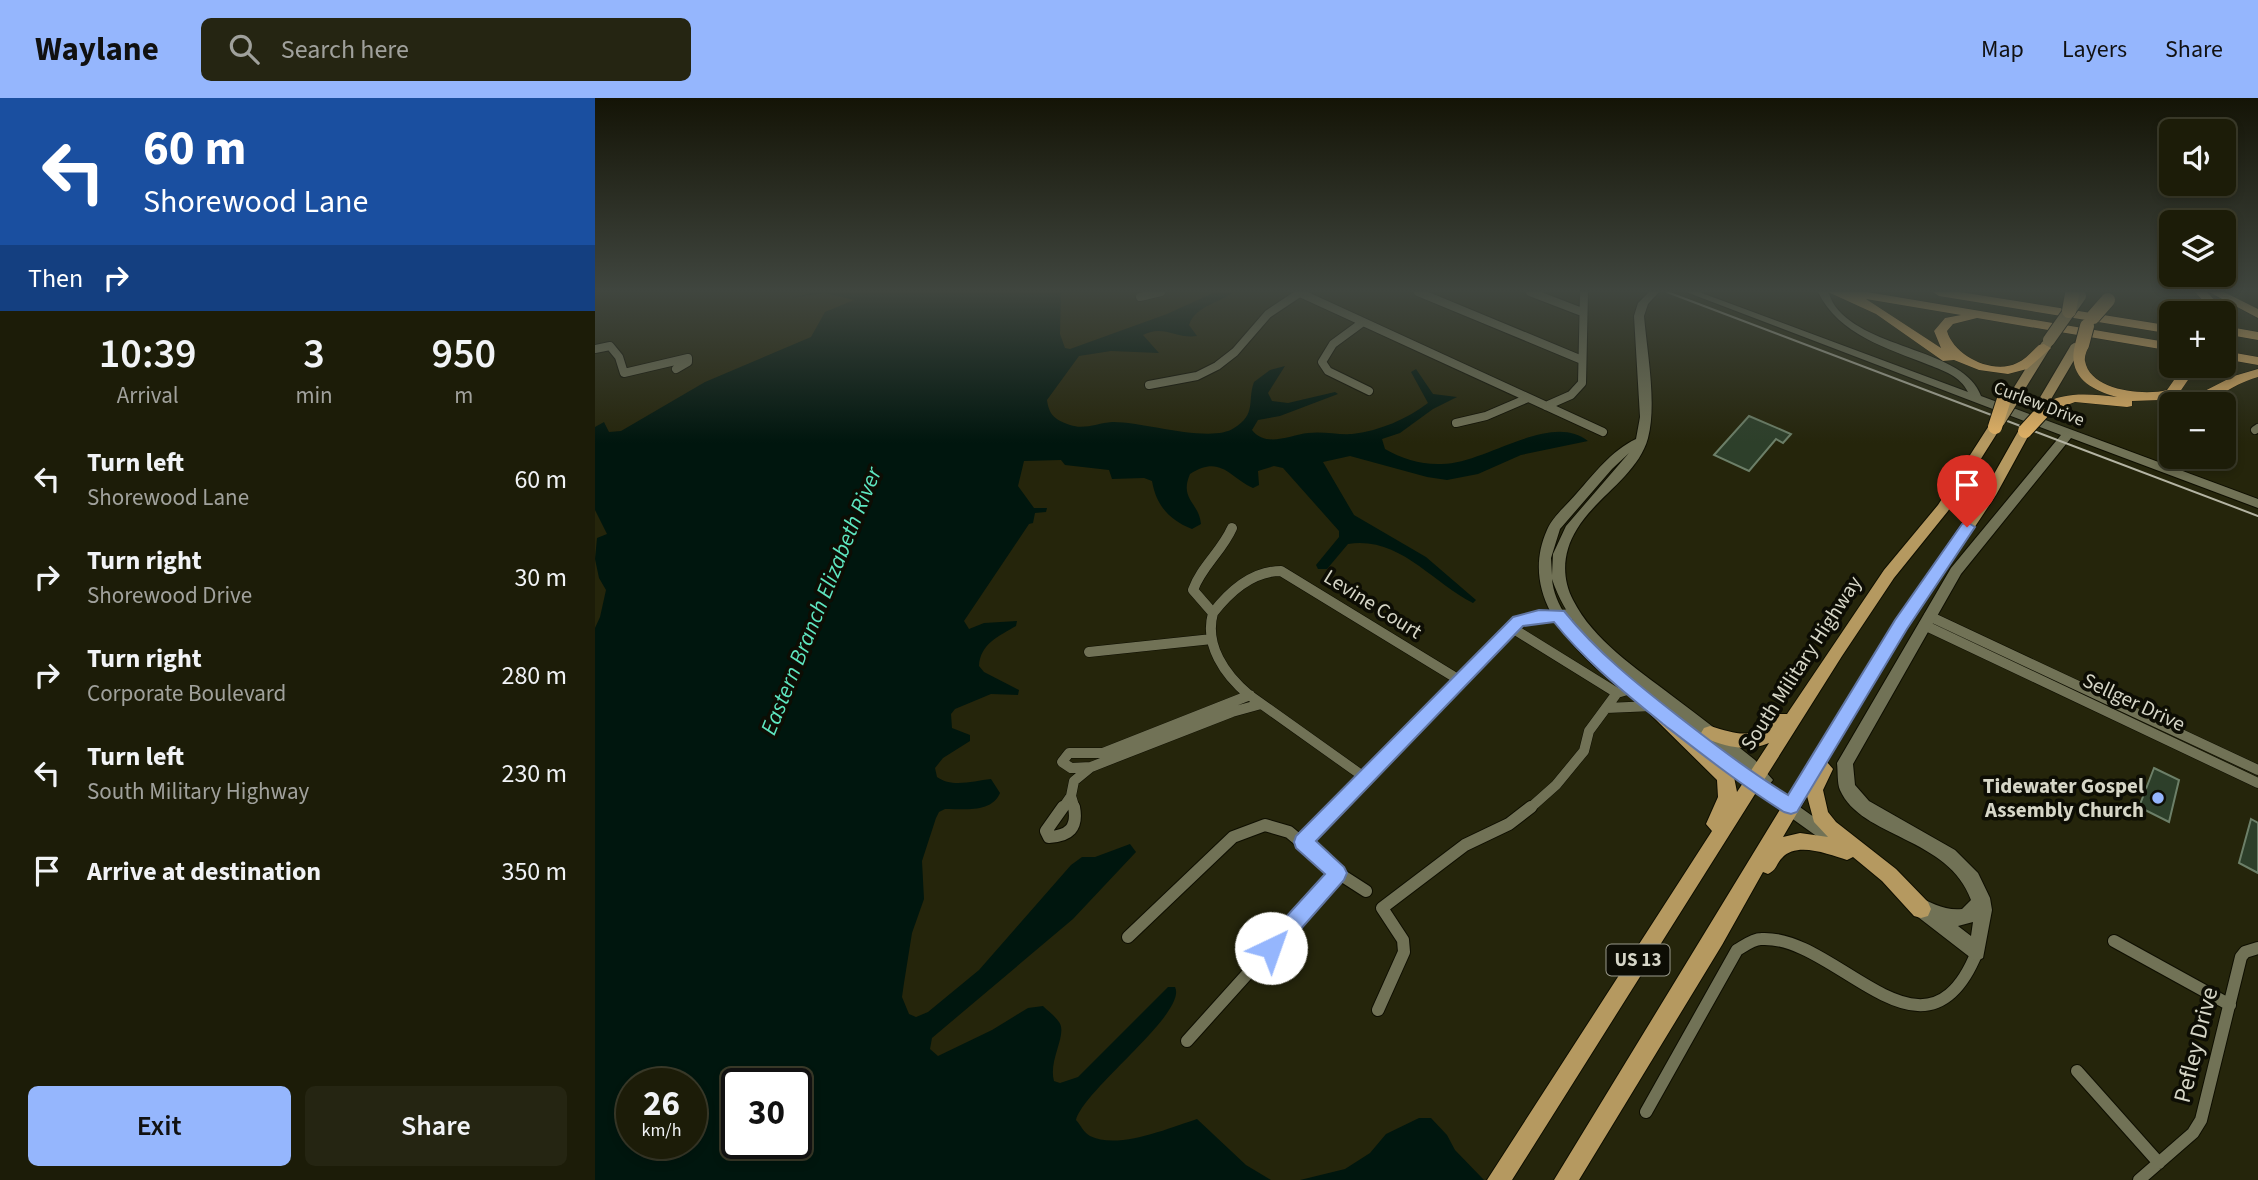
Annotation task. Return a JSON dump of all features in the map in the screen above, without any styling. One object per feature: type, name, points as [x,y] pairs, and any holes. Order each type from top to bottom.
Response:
[{"type":"highway","points":[[1926,342],[1943,355],[1992,378],[2010,395],[1994,430]]},
{"type":"highway","points":[[1944,342],[1956,354],[1978,364],[1996,368],[2018,368],[2047,344]]},
{"type":"highway","points":[[2127,342],[2142,346],[2159,356]]},
{"type":"highway","points":[[2079,345],[2079,364],[2087,375],[2101,385],[2126,395],[2151,398],[2172,393],[2180,378]]},
{"type":"highway","points":[[2236,351],[2258,354]]},
{"type":"highway","points":[[2236,357],[2258,361]]},
{"type":"highway","points":[[2215,392],[2258,373]]},
{"type":"highway","points":[[2025,431],[2043,407],[2058,400],[2072,398],[2159,404]]},
{"type":"main road","points":[[2010,395],[2047,344]]},
{"type":"main road","points":[[2043,407],[2079,345]]},
{"type":"main road","name":"South Military Highway","points":[[1499,1180],[1836,652],[1889,574],[1943,508],[1994,430]]},
{"type":"main road","name":"US 13","points":[[1566,1180],[1715,938],[1901,625],[1991,492],[2025,431]]},
{"type":"main road","points":[[1710,733],[1741,742],[1768,737],[1802,689],[1836,652]]},
{"type":"main road","points":[[1653,706],[1689,743],[1716,765],[1726,778],[1726,802],[1696,870]]},
{"type":"main road","points":[[1841,724],[1814,790],[1816,806],[1830,828],[1889,874],[1921,909]]},
{"type":"main road","points":[[1715,938],[1750,897],[1777,850],[1782,846],[1813,843],[1847,850]]},
{"type":"street","points":[[1149,385],[1197,376],[1217,366],[1243,342]]},
{"type":"street","points":[[1335,342],[1322,362],[1328,371],[1369,391]]},
{"type":"street","points":[[1407,342],[1603,432]]},
{"type":"street","points":[[1540,342],[1582,360]]},
{"type":"street","points":[[1546,406],[1580,388],[1582,342]]},
{"type":"street","points":[[1641,342],[1646,417],[1639,442],[1620,455],[1554,529],[1545,555],[1545,578],[1548,593],[1566,615],[1686,716]]},
{"type":"street","name":"Curlew Drive","points":[[1832,342],[1971,392],[2069,433],[2258,504]]},
{"type":"street","points":[[1888,342],[1959,373],[1971,392]]},
{"type":"street","points":[[595,349],[610,346],[619,357],[624,373],[688,358],[688,362],[676,369]]},
{"type":"street","points":[[1455,423],[1486,416],[1528,398]]},
{"type":"street","points":[[1646,1112],[1735,954],[1753,939],[1774,936],[1795,943],[1880,996],[1909,1004],[1938,1002],[1949,997],[1968,976],[1985,929],[1986,917],[1982,898],[1972,880],[1951,856],[1868,810],[1852,796],[1843,777],[1845,763],[1926,620],[1971,551],[2069,433]]},
{"type":"street","points":[[1232,528],[1224,546],[1193,590],[1213,613],[1210,626],[1212,639],[1229,676],[1261,704],[1367,779]]},
{"type":"street","name":"Levine Court","points":[[1213,613],[1248,580],[1261,572],[1286,572],[1461,681]]},
{"type":"street","points":[[1303,842],[1511,628],[1522,620],[1566,615]]},
{"type":"street","points":[[1566,615],[1583,647],[1623,690],[1647,691],[1686,716],[1710,733],[1755,778]]},
{"type":"street","name":"Sellger Drive","points":[[1926,620],[2158,729],[2258,770]]},
{"type":"street","points":[[1511,628],[1653,706],[1755,778],[1977,952]]},
{"type":"street","points":[[1089,652],[1212,639]]},
{"type":"street","points":[[1378,1010],[1404,952],[1403,940],[1382,908],[1465,845],[1509,824],[1539,801],[1584,751],[1589,731],[1623,690]]},
{"type":"street","points":[[1091,767],[1071,768],[1065,765],[1062,759],[1075,752],[1092,755],[1104,753],[1250,695]]},
{"type":"street","points":[[1071,796],[1074,781],[1091,767],[1232,712],[1261,704]]},
{"type":"street","points":[[1606,708],[1653,706]]},
{"type":"street","name":"Sellger Drive","points":[[2158,729],[2258,783]]},
{"type":"street","points":[[1128,937],[1233,837],[1265,825],[1289,832],[1338,873],[1366,891]]},
{"type":"street","points":[[1187,1041],[1338,873]]},
{"type":"street","points":[[1921,909],[1949,918],[1966,918],[1973,914],[1982,898]]},
{"type":"street","points":[[2114,941],[2230,1005]]},
{"type":"street","name":"Pefley Drive","points":[[2139,1180],[2193,1133],[2201,1120],[2241,957],[2245,952],[2258,948]]},
{"type":"street","points":[[2077,1071],[2159,1163]]},
{"type":"water","name":"Eastern Branch Elizabeth River","points":[[798,342],[1063,342],[1065,348],[1070,349],[1088,342],[1150,342],[1159,353],[1111,351],[1079,356],[1047,400],[1051,413],[1060,421],[1075,426],[1086,427],[1112,422],[1193,433],[1223,432],[1234,428],[1246,418],[1254,382],[1270,370],[1285,366],[1268,393],[1272,401],[1288,403],[1335,392],[1338,394],[1280,416],[1258,420],[1252,430],[1271,439],[1314,433],[1352,434],[1392,423],[1428,403],[1411,372],[1416,369],[1433,394],[1457,397],[1433,409],[1400,433],[1382,439],[1385,449],[1398,456],[1412,461],[1442,464],[1479,456],[1537,435],[1556,432],[1573,433],[1588,441],[1521,455],[1478,474],[1447,480],[1350,456],[1323,462],[1354,515],[1426,557],[1476,600],[1473,603],[1400,554],[1367,543],[1348,544],[1327,569],[1318,569],[1316,565],[1339,537],[1339,531],[1283,468],[1274,466],[1258,471],[1259,485],[1253,488],[1217,467],[1201,468],[1190,474],[1187,483],[1188,495],[1201,524],[1192,529],[1165,511],[1152,481],[1144,478],[1112,479],[1109,470],[1065,465],[1061,460],[1024,461],[1018,486],[1034,508],[1047,508],[1046,512],[1035,513],[1033,523],[1029,524],[964,621],[969,629],[984,623],[1017,621],[1016,626],[987,646],[979,666],[984,672],[1019,690],[1018,695],[991,694],[955,709],[951,714],[952,728],[970,735],[970,741],[943,758],[935,768],[937,777],[949,782],[991,779],[1000,793],[991,804],[984,807],[945,809],[939,812],[936,818],[922,861],[924,899],[912,933],[902,997],[909,1014],[916,1017],[928,1012],[979,970],[1071,865],[1082,857],[1095,857],[1130,844],[1136,852],[1073,919],[932,1038],[930,1049],[938,1056],[992,1030],[1028,1008],[1043,1006],[1061,1027],[1053,1073],[1054,1081],[1060,1083],[1078,1077],[1168,987],[1175,987],[1175,999],[1166,1014],[1097,1089],[1076,1120],[1090,1136],[1115,1141],[1158,1132],[1197,1119],[1246,1165],[1271,1180],[595,1180],[595,628],[606,590],[599,578],[595,559],[597,538],[607,534],[595,510],[595,427],[604,422],[609,432],[621,431],[705,382]]},
{"type":"water","points":[[1419,1118],[1431,1118],[1447,1135],[1455,1150],[1484,1180],[1300,1180],[1345,1169],[1370,1153],[1386,1134]]},
{"type":"building","points":[[1749,416],[1791,434],[1783,443],[1776,439],[1749,471],[1714,455]]},
{"type":"building","name":"Tidewater Gospel Assembly Church","points":[[2154,768],[2179,780],[2169,822],[2139,807]]},
{"type":"building","points":[[2251,819],[2258,823],[2258,873],[2239,863]]},
{"type":"tram line","points":[[1800,342],[2258,516]]},
{"type":"place","name":"Tidewater Gospel Assembly Church","points":[[2158,798]]},
{"type":"route","points":[[1271,948],[1338,873],[1303,842],[1518,622],[1539,616],[1558,615],[1583,647],[1629,687],[1742,777],[1791,806],[1901,625],[1967,527]]}]
